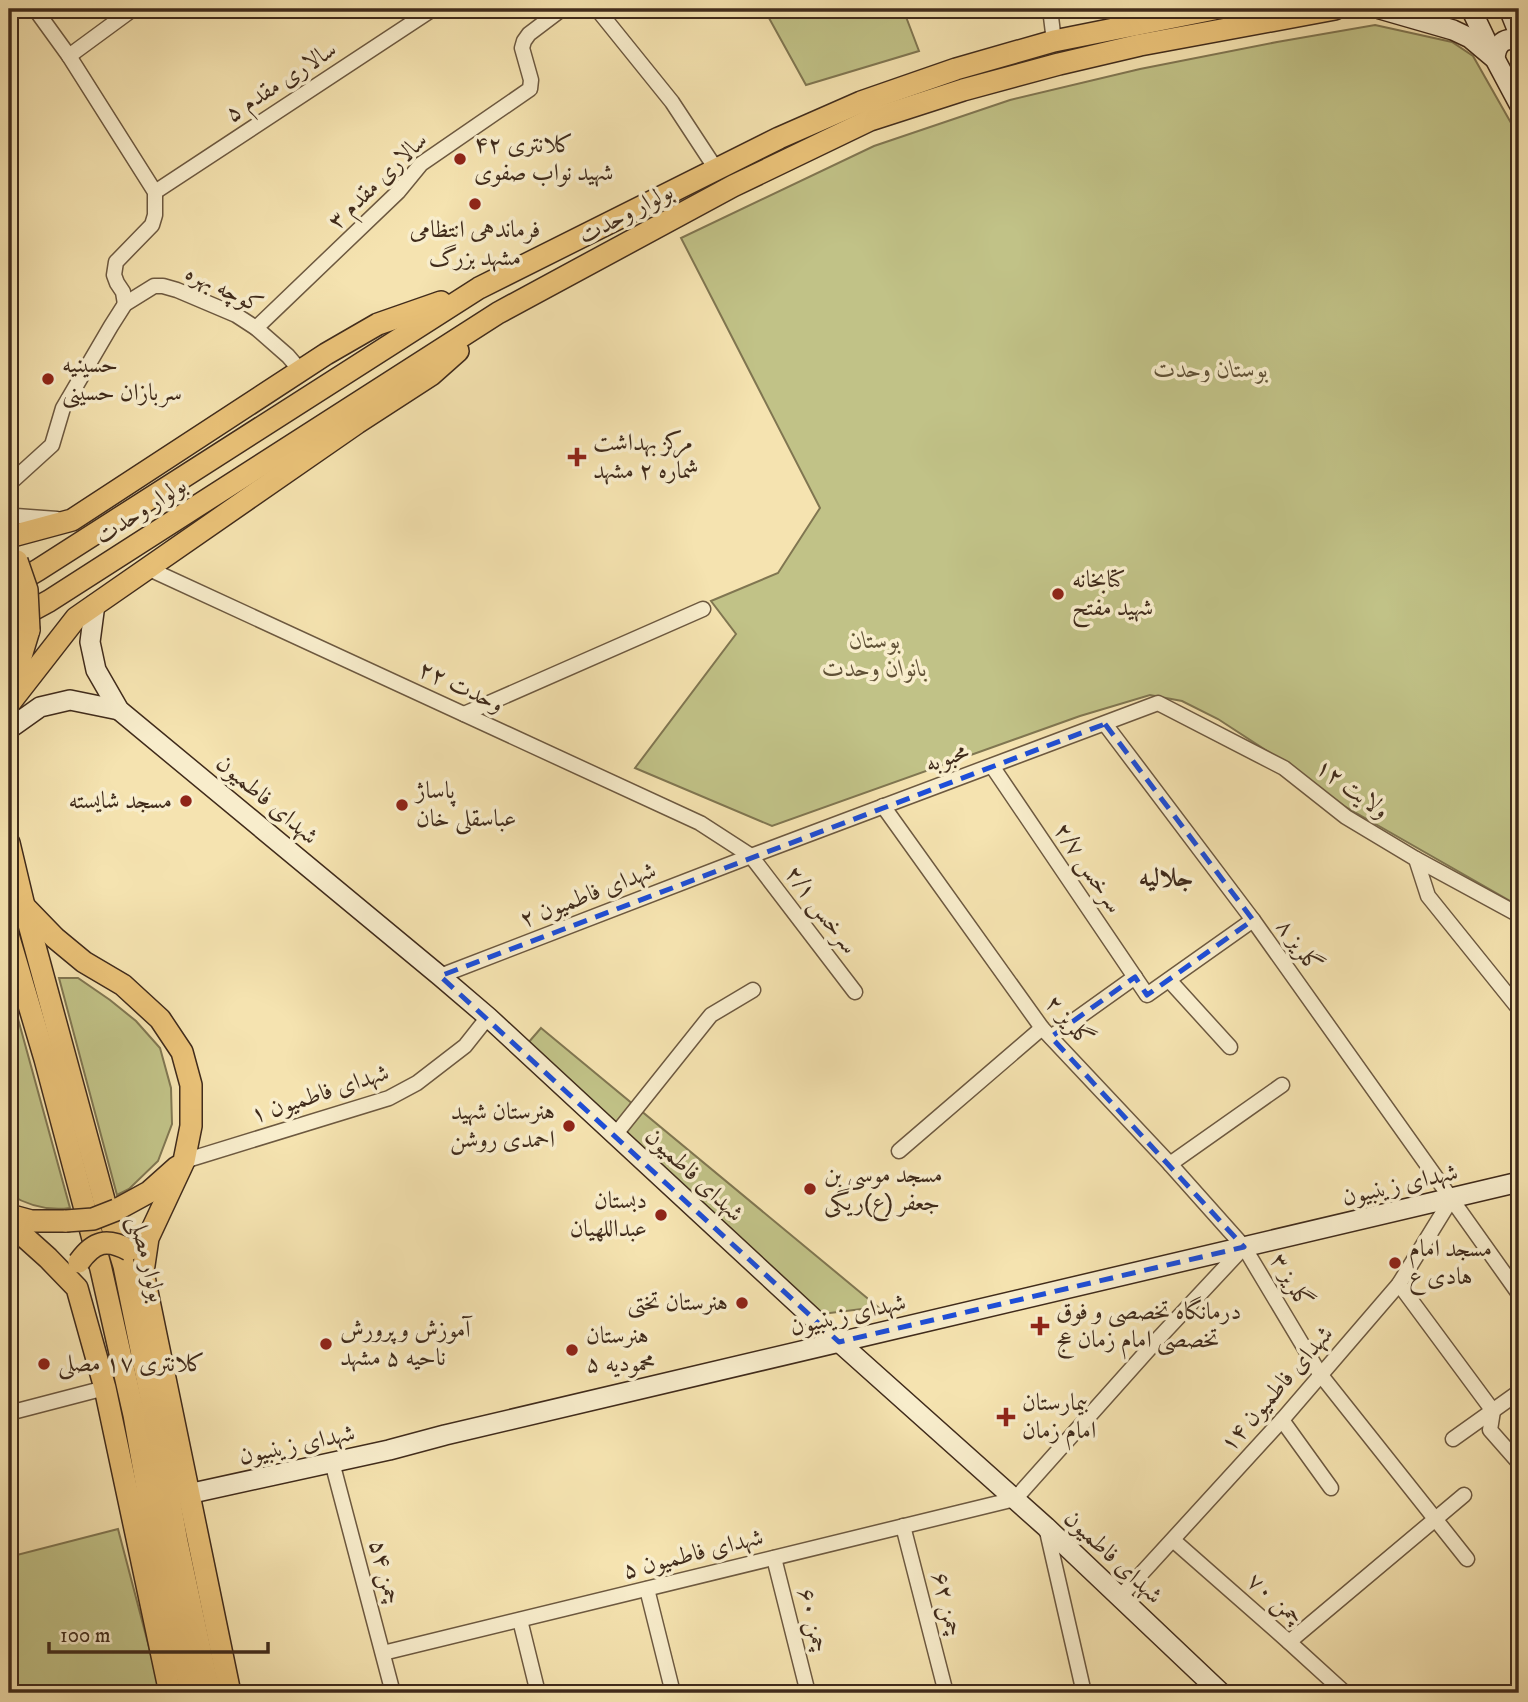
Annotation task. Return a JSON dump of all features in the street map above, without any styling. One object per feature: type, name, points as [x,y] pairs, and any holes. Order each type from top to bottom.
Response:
[{"type":"main road","name":"بولوار وحدت","points":[[9,586],[479,288],[779,138],[861,102],[956,69],[1054,41],[1214,9]]},
{"type":"main road","name":"بولوار وحدت","points":[[17,630],[49,601],[498,313],[745,181],[870,120],[963,90],[1059,64],[1140,45],[1335,9]]},
{"type":"main road","points":[[9,537],[72,520],[300,370],[378,324],[479,288]]},
{"type":"main road","points":[[9,704],[76,618],[357,423],[431,375],[498,313]]},
{"type":"main road","points":[[9,677],[27,590],[13,555]]},
{"type":"main road","points":[[9,586],[17,630],[9,696]]},
{"type":"main road","name":"بولوار مصلی","points":[[9,843],[124,1266],[177,1542],[211,1693]]},
{"type":"main road","points":[[24,906],[55,938],[84,962],[123,985],[160,1019],[182,1052],[191,1085],[191,1126],[184,1161],[148,1238],[143,1272],[230,1693]]},
{"type":"main road","name":"بولوار مصلی","points":[[9,938],[45,1059],[101,1269],[134,1415],[156,1543],[191,1693]]},
{"type":"main road","points":[[9,1214],[31,1221],[93,1219],[149,1192],[184,1161]]},
{"type":"main road","points":[[9,1223],[77,1288]]},
{"type":"main road","points":[[143,1272],[129,1250],[116,1243],[101,1243],[88,1250],[79,1262],[77,1288],[104,1388],[170,1693]]},
{"type":"street","points":[[36,9],[155,192],[152,225],[116,262],[114,275],[123,292],[125,304]]},
{"type":"street","points":[[69,57],[133,9]]},
{"type":"street","name":"سالاری مقدم ۵","points":[[155,192],[433,9]]},
{"type":"street","name":"سالاری مقدم ۳","points":[[256,328],[398,192],[421,164],[530,89],[531,80],[522,48],[524,41],[529,34],[562,9]]},
{"type":"street","points":[[597,9],[672,102],[716,169]]},
{"type":"street","points":[[1050,9],[1054,41]]},
{"type":"street","points":[[1380,9],[1453,30],[1469,38],[1495,59]]},
{"type":"street","points":[[1471,9],[1519,104]]},
{"type":"street","points":[[1509,9],[1519,34]]},
{"type":"street","points":[[1495,59],[1500,43],[1510,39],[1519,41]]},
{"type":"street","name":"کوچه بهره","points":[[9,485],[51,445],[63,408],[125,304],[154,286],[177,290],[236,315],[256,328],[300,370]]},
{"type":"street","points":[[9,511],[16,516],[72,520]]},
{"type":"street","name":"وحدت ۲۲","points":[[147,568],[700,823],[751,856]]},
{"type":"street","name":"شهدای فاطمیون","points":[[95,604],[90,642],[96,670],[119,710],[488,1017],[839,1342],[1046,1527],[1221,1693]]},
{"type":"street","points":[[464,714],[704,609]]},
{"type":"street","name":"شهدای فاطمیون","points":[[9,729],[40,707],[70,700],[119,710]]},
{"type":"street","name":"محبوبه","points":[[751,856],[1158,703]]},
{"type":"street","name":"ولایت ۱۲","points":[[1158,703],[1284,768],[1346,817],[1519,915]]},
{"type":"street","name":"گلریز ۸","points":[[1105,723],[1253,920],[1519,1294]]},
{"type":"street","name":"سرخس ۲/۷","points":[[992,766],[1147,995],[1169,980]]},
{"type":"street","name":"گلریز ۲","points":[[883,806],[1047,1033],[1244,1247]]},
{"type":"street","name":"شهدای فاطمیون ۲","points":[[440,976],[751,856]]},
{"type":"street","name":"سرخس ۲/۱","points":[[751,856],[855,992]]},
{"type":"street","points":[[1416,859],[1428,896],[1519,1009]]},
{"type":"street","points":[[1230,1047],[1169,980],[1253,920]]},
{"type":"street","points":[[899,1151],[1047,1033],[1135,977]]},
{"type":"street","points":[[615,1135],[711,1015],[753,990]]},
{"type":"street","name":"شهدای فاطمیون ۱","points":[[184,1161],[389,1098],[417,1083],[465,1046],[488,1017]]},
{"type":"street","points":[[1170,1164],[1282,1085]]},
{"type":"street","name":"شهدای زینبیون","points":[[188,1494],[389,1450],[1519,1182]]},
{"type":"street","name":"شهدای فاطمیون ۱۴","points":[[1120,1597],[1282,1420],[1399,1284],[1452,1198]]},
{"type":"street","points":[[1015,1499],[1244,1247]]},
{"type":"street","name":"گلریز ۳","points":[[1244,1247],[1320,1374],[1467,1559]]},
{"type":"street","points":[[1399,1284],[1493,1411],[1490,1430],[1519,1463]]},
{"type":"street","points":[[9,1413],[104,1388]]},
{"type":"street","points":[[1453,1439],[1519,1392]]},
{"type":"street","points":[[1282,1420],[1331,1489]]},
{"type":"street","name":"چمن ۵۴","points":[[332,1462],[393,1693]]},
{"type":"street","points":[[1289,1642],[1464,1495]]},
{"type":"street","name":"شهدای فاطمیون ۵","points":[[383,1653],[1015,1499]]},
{"type":"street","name":"چمن ۶۲","points":[[904,1526],[946,1693]]},
{"type":"street","points":[[1046,1527],[1084,1693]]},
{"type":"street","name":"چمن ۷۰","points":[[1173,1540],[1345,1693]]},
{"type":"street","name":"چمن ۶۰","points":[[774,1558],[808,1693]]},
{"type":"street","points":[[647,1589],[673,1693]]},
{"type":"street","points":[[520,1620],[538,1693]]},
{"type":"highlighted area","points":[[1105,724],[1253,920],[1147,995],[1135,977],[1051,1037],[1244,1247],[839,1342],[440,976]]},
{"type":"green space","points":[[764,9],[903,9],[919,51],[806,85]]},
{"type":"green space","name":"بوستان وحدت","points":[[1375,25],[1452,42],[1473,56],[1519,137],[1519,906],[1344,806],[1290,766],[1218,719],[1182,701],[1150,695],[1080,716],[772,826],[635,768],[736,634],[711,601],[778,573],[820,508],[681,238],[874,146],[1010,100],[1140,69]]},
{"type":"green space","points":[[59,978],[78,978],[136,1021],[160,1048],[171,1088],[172,1124],[158,1161],[129,1189],[117,1195]]},
{"type":"green space","points":[[9,986],[70,1208],[38,1206],[9,1194]]},
{"type":"green space","points":[[541,1028],[878,1307],[822,1314],[528,1043]]},
{"type":"green space","points":[[118,1529],[161,1693],[9,1693],[9,1557]]},
{"type":"place","name":"کلانتری ۴۲ شهید نواب صفوی","points":[[460,159]]},
{"type":"place","name":"فرماندهی انتظامی مشهد بزرگ","points":[[475,204]]},
{"type":"place","name":"حسینیه سربازان حسینی","points":[[48,379]]},
{"type":"place","name":"مرکز بهداشت شماره ۲ مشهد","points":[[577,457]]},
{"type":"place","name":"کتابخانه شهید مفتح","points":[[1058,594]]},
{"type":"place","name":"مسجد شایسته","points":[[186,801]]},
{"type":"place","name":"پاساژ عباسقلی خان","points":[[402,805]]},
{"type":"place","name":"هنرستان شهید احمدی روشن","points":[[569,1126]]},
{"type":"place","name":"مسجد موسی بن جعفر (ع)ریگی","points":[[810,1189]]},
{"type":"place","name":"دبستان عبداللهیان","points":[[661,1215]]},
{"type":"place","name":"مسجد امام هادی ع","points":[[1395,1263]]},
{"type":"place","name":"هنرستان تختی","points":[[742,1303]]},
{"type":"place","name":"درمانگاه تخصصی و فوق تخصصی امام زمان عج","points":[[1040,1326]]},
{"type":"place","name":"آموزش و پرورش ناحیه ۵ مشهد","points":[[326,1344]]},
{"type":"place","name":"هنرستان محمودیه ۵","points":[[572,1350]]},
{"type":"place","name":"کلانتری ۱۷ مصلی","points":[[44,1364]]},
{"type":"place","name":"بیمارستان امام زمان","points":[[1006,1417]]},
{"type":"district","name":"جلالیه","points":[[1166,878]]},
{"type":"park label","name":"بوستان بانوان وحدت","points":[[875,655]]}]
